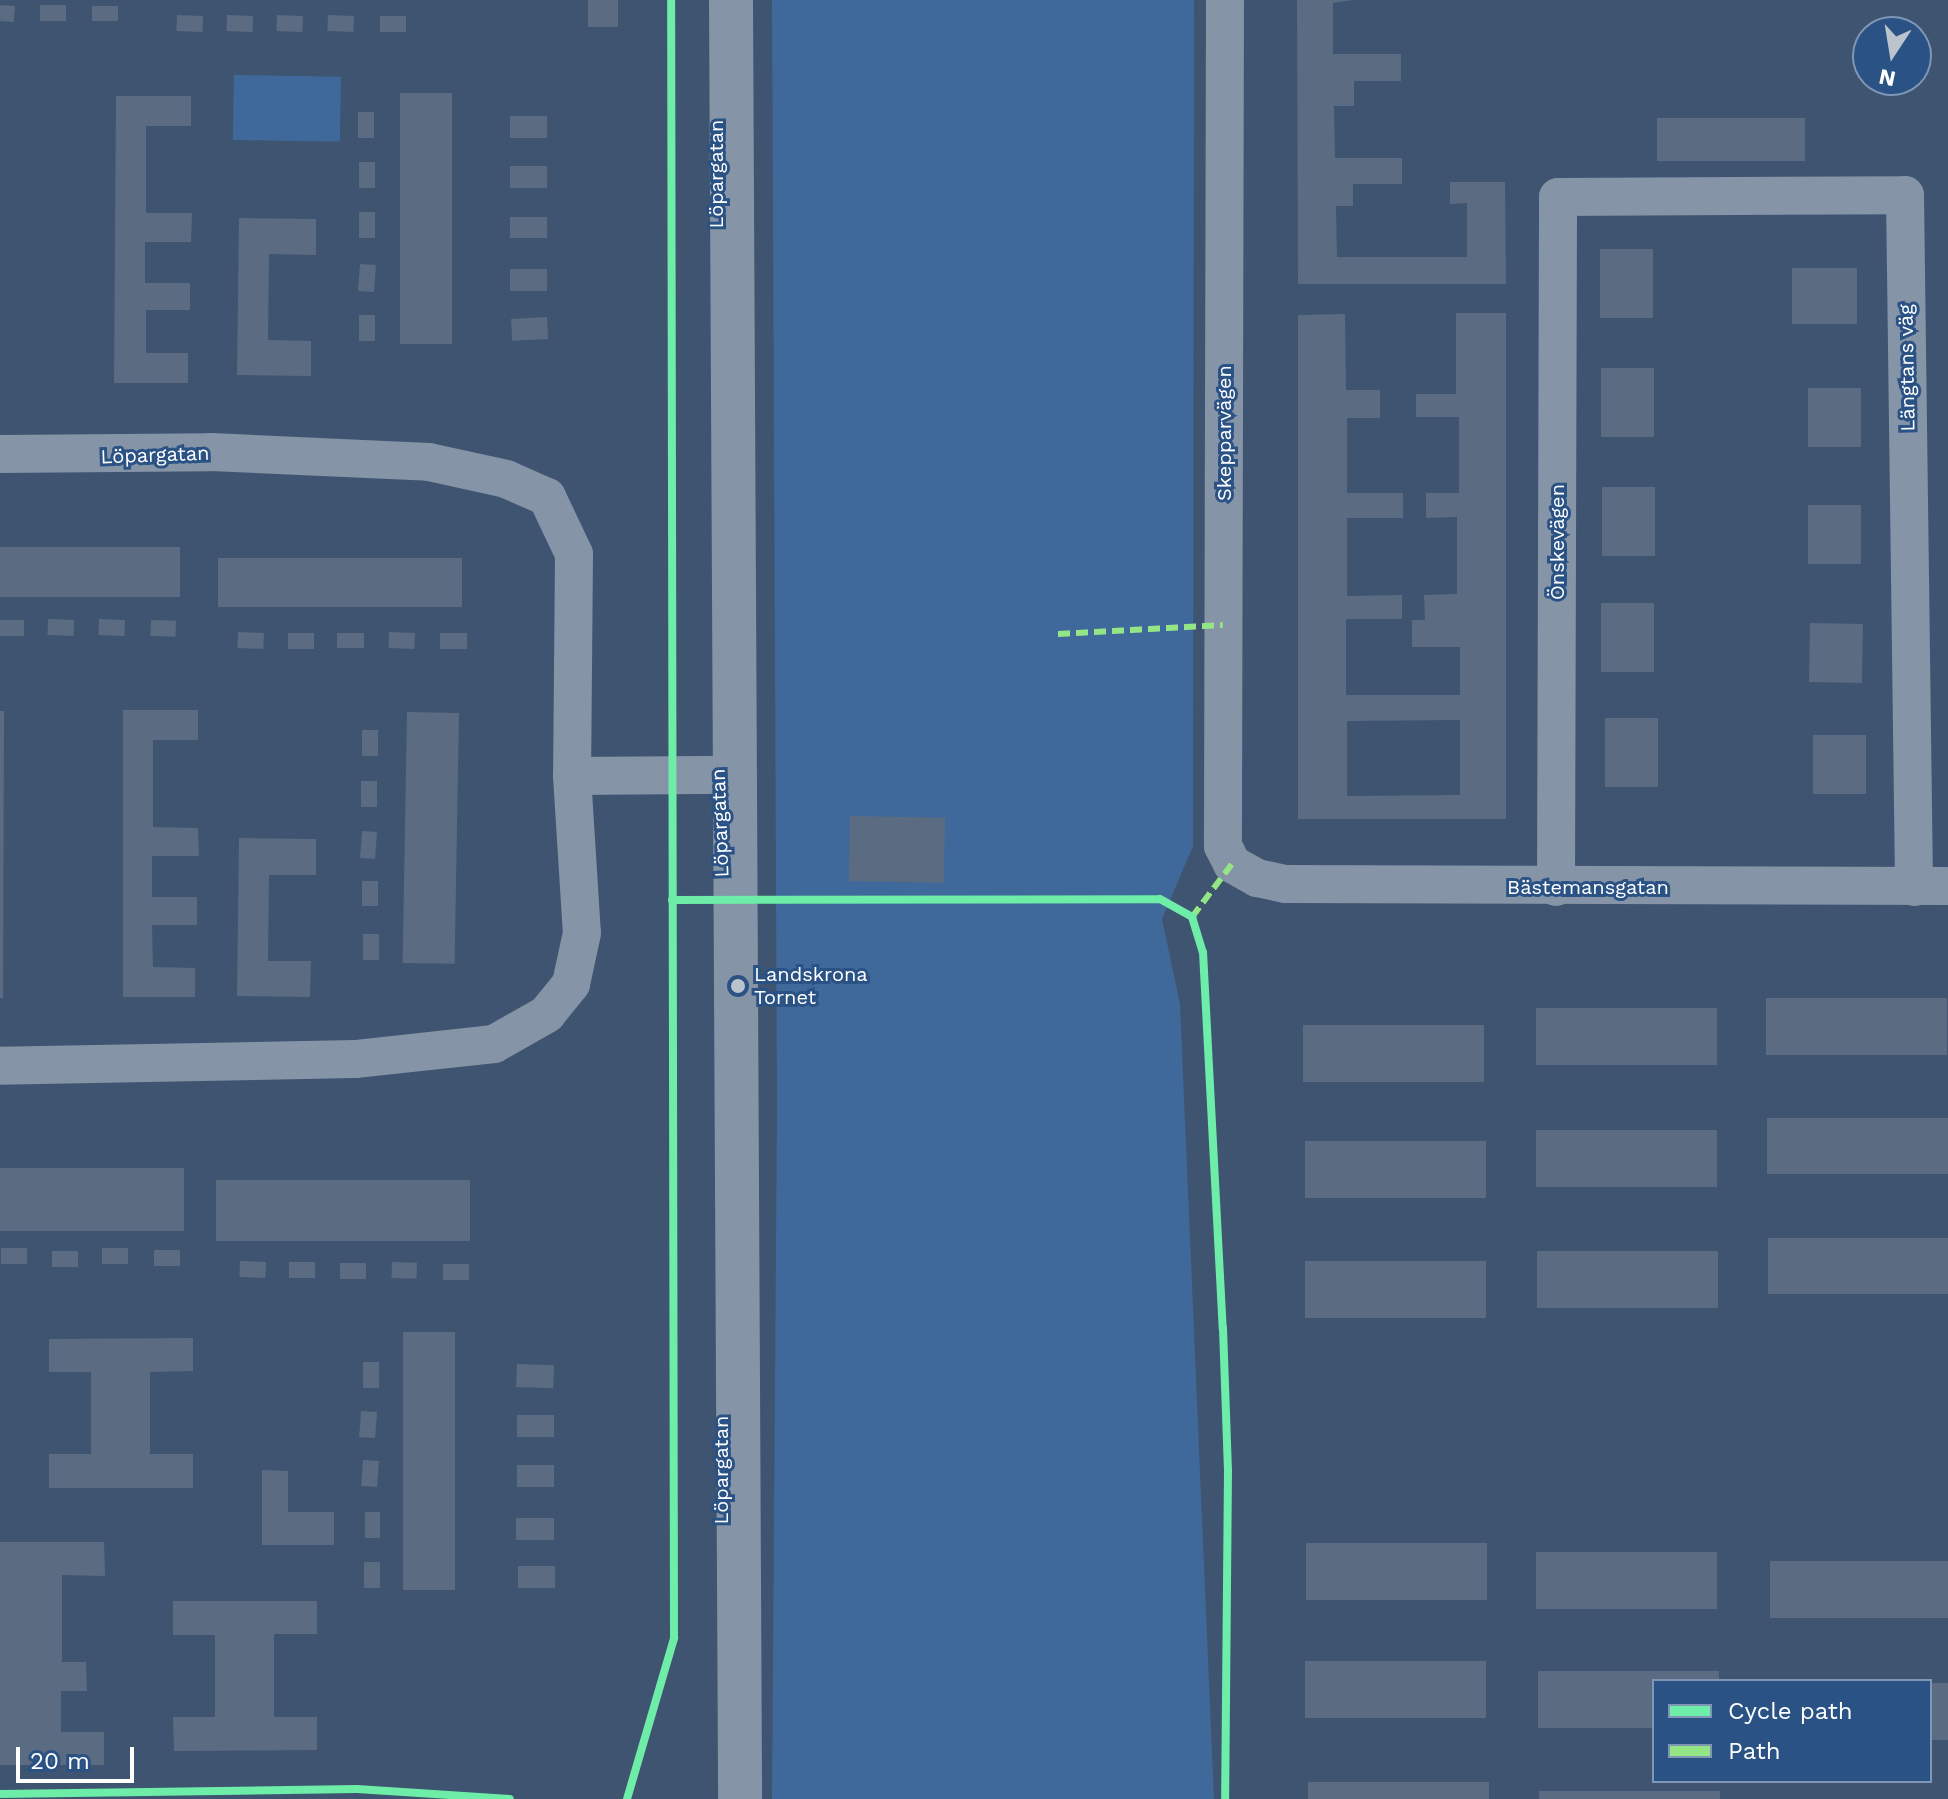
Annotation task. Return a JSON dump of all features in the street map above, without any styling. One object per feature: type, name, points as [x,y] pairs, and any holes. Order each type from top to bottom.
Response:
[{"type":"street","name":"Löpargatan","points":[[731,0],[739,1794]]},
{"type":"street","name":"Skepparvägen","points":[[1225,0],[1223,846],[1232,864]]},
{"type":"street","name":"Längtans väg","points":[[1558,197],[1905,195],[1931,886]]},
{"type":"street","name":"Önskevägen","points":[[1556,887],[1558,197]]},
{"type":"street","name":"Löpargatan","points":[[0,454],[211,452],[429,462],[506,479],[547,497],[574,554],[572,776],[582,933],[571,984],[547,1014],[494,1044],[355,1059],[0,1066]]},
{"type":"street","name":"Löpargatan","points":[[572,776],[734,775]]},
{"type":"street","name":"Bästemansgatan","points":[[1232,864],[1257,878],[1285,884],[1931,886]]},
{"type":"shaded area","points":[[772,0],[1194,0],[1193,846],[1162,919],[1180,1004],[1214,1799],[772,1799],[777,1107]]},
{"type":"shaded area","points":[[234,75],[341,77],[340,142],[233,140]]},
{"type":"building","points":[[588,0],[618,0],[618,27],[588,27]]},
{"type":"building","points":[[1297,0],[1353,0],[1333,3],[1333,54],[1401,54],[1401,81],[1354,81],[1354,106],[1334,106],[1335,158],[1402,158],[1402,184],[1353,184],[1353,206],[1336,206],[1337,257],[1467,257],[1467,203],[1450,204],[1450,182],[1505,182],[1506,284],[1298,284]]},
{"type":"building","points":[[0,5],[15,6],[14,22],[0,21]]},
{"type":"building","points":[[40,5],[66,5],[66,21],[40,21]]},
{"type":"building","points":[[92,6],[118,6],[118,21],[92,21]]},
{"type":"building","points":[[177,15],[203,16],[202,32],[176,31]]},
{"type":"building","points":[[227,15],[253,16],[252,32],[226,31]]},
{"type":"building","points":[[277,15],[303,16],[302,32],[276,31]]},
{"type":"building","points":[[328,15],[354,16],[353,32],[327,31]]},
{"type":"building","points":[[380,16],[406,16],[406,32],[380,32]]},
{"type":"building","points":[[400,93],[452,93],[452,344],[400,344]]},
{"type":"building","points":[[116,96],[191,96],[191,126],[146,126],[146,213],[192,213],[191,242],[145,242],[145,283],[190,283],[190,310],[146,310],[146,353],[188,353],[188,383],[114,383]]},
{"type":"building","points":[[358,112],[374,112],[374,138],[358,138]]},
{"type":"building","points":[[510,116],[547,116],[547,138],[510,138]]},
{"type":"building","points":[[1657,118],[1805,118],[1805,161],[1657,161]]},
{"type":"building","points":[[359,162],[375,162],[375,188],[359,188]]},
{"type":"building","points":[[510,166],[547,166],[547,188],[510,188]]},
{"type":"building","points":[[359,212],[375,212],[375,238],[359,238]]},
{"type":"building","points":[[510,217],[547,217],[547,238],[510,238]]},
{"type":"building","points":[[239,218],[316,219],[316,255],[269,254],[268,340],[311,341],[311,376],[237,375]]},
{"type":"building","points":[[1600,249],[1653,249],[1653,318],[1600,318]]},
{"type":"building","points":[[360,264],[376,265],[374,292],[358,291]]},
{"type":"building","points":[[1792,268],[1857,268],[1857,324],[1792,324]]},
{"type":"building","points":[[510,269],[547,269],[547,291],[510,291]]},
{"type":"building","points":[[1456,313],[1506,313],[1506,819],[1298,819],[1298,315],[1345,314],[1346,390],[1380,390],[1380,418],[1347,418],[1347,493],[1403,493],[1403,518],[1347,518],[1347,596],[1402,595],[1402,619],[1346,619],[1346,695],[1460,695],[1460,647],[1412,647],[1412,620],[1425,620],[1424,595],[1457,594],[1457,517],[1426,518],[1426,493],[1459,493],[1459,417],[1416,417],[1416,394],[1456,394]],"holes":[[[1460,720],[1460,795],[1347,796],[1347,721]]]},
{"type":"building","points":[[359,315],[375,315],[375,341],[359,341]]},
{"type":"building","points":[[547,317],[548,339],[512,341],[511,319]]},
{"type":"building","points":[[1601,368],[1654,368],[1654,437],[1601,437]]},
{"type":"building","points":[[1808,388],[1861,388],[1861,447],[1808,447]]},
{"type":"building","points":[[1602,487],[1655,487],[1655,556],[1602,556]]},
{"type":"building","points":[[1808,505],[1861,505],[1861,564],[1808,564]]},
{"type":"building","points":[[0,547],[180,547],[180,597],[0,597]]},
{"type":"building","points":[[218,558],[462,558],[462,607],[218,607]]},
{"type":"building","points":[[1601,603],[1654,603],[1654,672],[1601,672]]},
{"type":"building","points":[[48,619],[74,620],[73,636],[47,635]]},
{"type":"building","points":[[99,619],[125,620],[124,636],[98,635]]},
{"type":"building","points":[[0,620],[24,620],[24,636],[0,636]]},
{"type":"building","points":[[151,620],[176,621],[175,637],[150,636]]},
{"type":"building","points":[[1810,623],[1863,624],[1862,683],[1809,682]]},
{"type":"building","points":[[238,632],[264,633],[263,649],[237,648]]},
{"type":"building","points":[[389,632],[415,633],[414,649],[388,648]]},
{"type":"building","points":[[288,633],[314,633],[314,649],[288,649]]},
{"type":"building","points":[[337,633],[364,633],[364,648],[337,648]]},
{"type":"building","points":[[440,633],[467,633],[467,649],[440,649]]},
{"type":"building","points":[[123,710],[198,710],[198,740],[153,740],[153,827],[198,828],[199,856],[152,856],[152,897],[197,897],[197,925],[152,925],[153,967],[195,968],[195,997],[123,997]]},
{"type":"building","points":[[0,711],[4,711],[3,998],[0,998]]},
{"type":"building","points":[[407,712],[459,713],[455,964],[403,963]]},
{"type":"building","points":[[1605,718],[1658,718],[1658,787],[1605,787]]},
{"type":"building","points":[[362,730],[378,730],[378,756],[362,756]]},
{"type":"building","points":[[1813,735],[1866,735],[1866,794],[1813,794]]},
{"type":"building","points":[[361,781],[377,781],[377,807],[361,807]]},
{"type":"building","points":[[850,816],[945,818],[944,883],[849,881]]},
{"type":"building","points":[[362,831],[377,832],[375,859],[360,858]]},
{"type":"building","points":[[239,838],[316,839],[316,875],[269,875],[268,961],[311,961],[310,997],[237,996]]},
{"type":"building","points":[[362,881],[378,881],[378,906],[362,906]]},
{"type":"building","points":[[363,934],[379,934],[379,960],[363,960]]},
{"type":"building","points":[[1766,998],[1947,998],[1947,1055],[1766,1055]]},
{"type":"building","points":[[1536,1008],[1717,1008],[1717,1065],[1536,1065]]},
{"type":"building","points":[[1303,1025],[1484,1025],[1484,1082],[1303,1082]]},
{"type":"building","points":[[1767,1118],[1948,1118],[1948,1174],[1767,1174]]},
{"type":"building","points":[[1536,1130],[1717,1130],[1717,1187],[1536,1187]]},
{"type":"building","points":[[1305,1141],[1486,1141],[1486,1198],[1305,1198]]},
{"type":"building","points":[[0,1168],[184,1168],[184,1231],[0,1231]]},
{"type":"building","points":[[216,1180],[470,1180],[470,1241],[216,1241]]},
{"type":"building","points":[[1768,1238],[1948,1238],[1948,1294],[1768,1294]]},
{"type":"building","points":[[1,1248],[27,1248],[27,1264],[1,1264]]},
{"type":"building","points":[[102,1248],[128,1248],[128,1264],[102,1264]]},
{"type":"building","points":[[154,1250],[180,1250],[180,1266],[154,1266]]},
{"type":"building","points":[[52,1251],[78,1251],[78,1267],[52,1267]]},
{"type":"building","points":[[1537,1251],[1718,1251],[1718,1308],[1537,1308]]},
{"type":"building","points":[[240,1261],[266,1262],[265,1278],[239,1277]]},
{"type":"building","points":[[1305,1261],[1486,1261],[1486,1318],[1305,1318]]},
{"type":"building","points":[[289,1262],[315,1262],[315,1278],[289,1278]]},
{"type":"building","points":[[392,1262],[417,1263],[416,1279],[391,1278]]},
{"type":"building","points":[[340,1263],[366,1263],[366,1279],[340,1279]]},
{"type":"building","points":[[443,1264],[469,1264],[469,1280],[443,1280]]},
{"type":"building","points":[[403,1332],[455,1332],[455,1590],[403,1590]]},
{"type":"building","points":[[193,1338],[193,1371],[150,1372],[150,1454],[193,1454],[193,1488],[49,1488],[49,1454],[91,1454],[91,1372],[49,1372],[49,1339]]},
{"type":"building","points":[[363,1362],[379,1362],[379,1388],[363,1388]]},
{"type":"building","points":[[517,1364],[554,1365],[553,1388],[516,1387]]},
{"type":"building","points":[[361,1411],[377,1412],[375,1438],[359,1437]]},
{"type":"building","points":[[517,1415],[554,1415],[554,1437],[517,1437]]},
{"type":"building","points":[[363,1460],[379,1461],[377,1487],[361,1486]]},
{"type":"building","points":[[517,1465],[554,1465],[554,1487],[517,1487]]},
{"type":"building","points":[[262,1470],[288,1471],[288,1512],[334,1512],[334,1545],[262,1545]]},
{"type":"building","points":[[365,1512],[380,1512],[380,1538],[365,1538]]},
{"type":"building","points":[[516,1518],[554,1518],[554,1540],[516,1540]]},
{"type":"building","points":[[0,1542],[104,1542],[105,1576],[62,1575],[62,1662],[86,1662],[87,1691],[61,1691],[61,1732],[104,1732],[104,1765],[0,1765]]},
{"type":"building","points":[[1306,1543],[1487,1543],[1487,1600],[1306,1600]]},
{"type":"building","points":[[1536,1552],[1717,1552],[1717,1609],[1536,1609]]},
{"type":"building","points":[[1770,1561],[1948,1561],[1948,1618],[1770,1618]]},
{"type":"building","points":[[364,1562],[380,1562],[380,1588],[364,1588]]},
{"type":"building","points":[[518,1566],[555,1566],[555,1588],[518,1588]]},
{"type":"building","points":[[173,1601],[317,1601],[317,1634],[274,1634],[274,1717],[317,1717],[317,1750],[174,1751],[173,1717],[215,1717],[215,1635],[173,1635]]},
{"type":"building","points":[[1305,1661],[1486,1661],[1486,1718],[1305,1718]]},
{"type":"building","points":[[1538,1671],[1719,1671],[1719,1679],[1652,1679],[1652,1728],[1538,1728]]},
{"type":"building","points":[[1932,1683],[1948,1683],[1948,1740],[1932,1740]]},
{"type":"building","points":[[1308,1782],[1489,1782],[1489,1799],[1308,1799]]},
{"type":"building","points":[[1539,1791],[1720,1791],[1720,1799],[1539,1799]]},
{"type":"marked path","points":[[1058,634],[1223,625]]},
{"type":"marked path","points":[[1192,917],[1232,864]]},
{"type":"cycle path","points":[[627,1799],[674,1638],[671,0]]},
{"type":"cycle path","points":[[672,900],[1160,899],[1192,917],[1203,952],[1223,1328],[1228,1470],[1225,1799]]},
{"type":"cycle path","points":[[0,1794],[357,1789],[510,1799]]},
{"type":"place","name":"Landskrona Tornet","points":[[738,986]]}]
